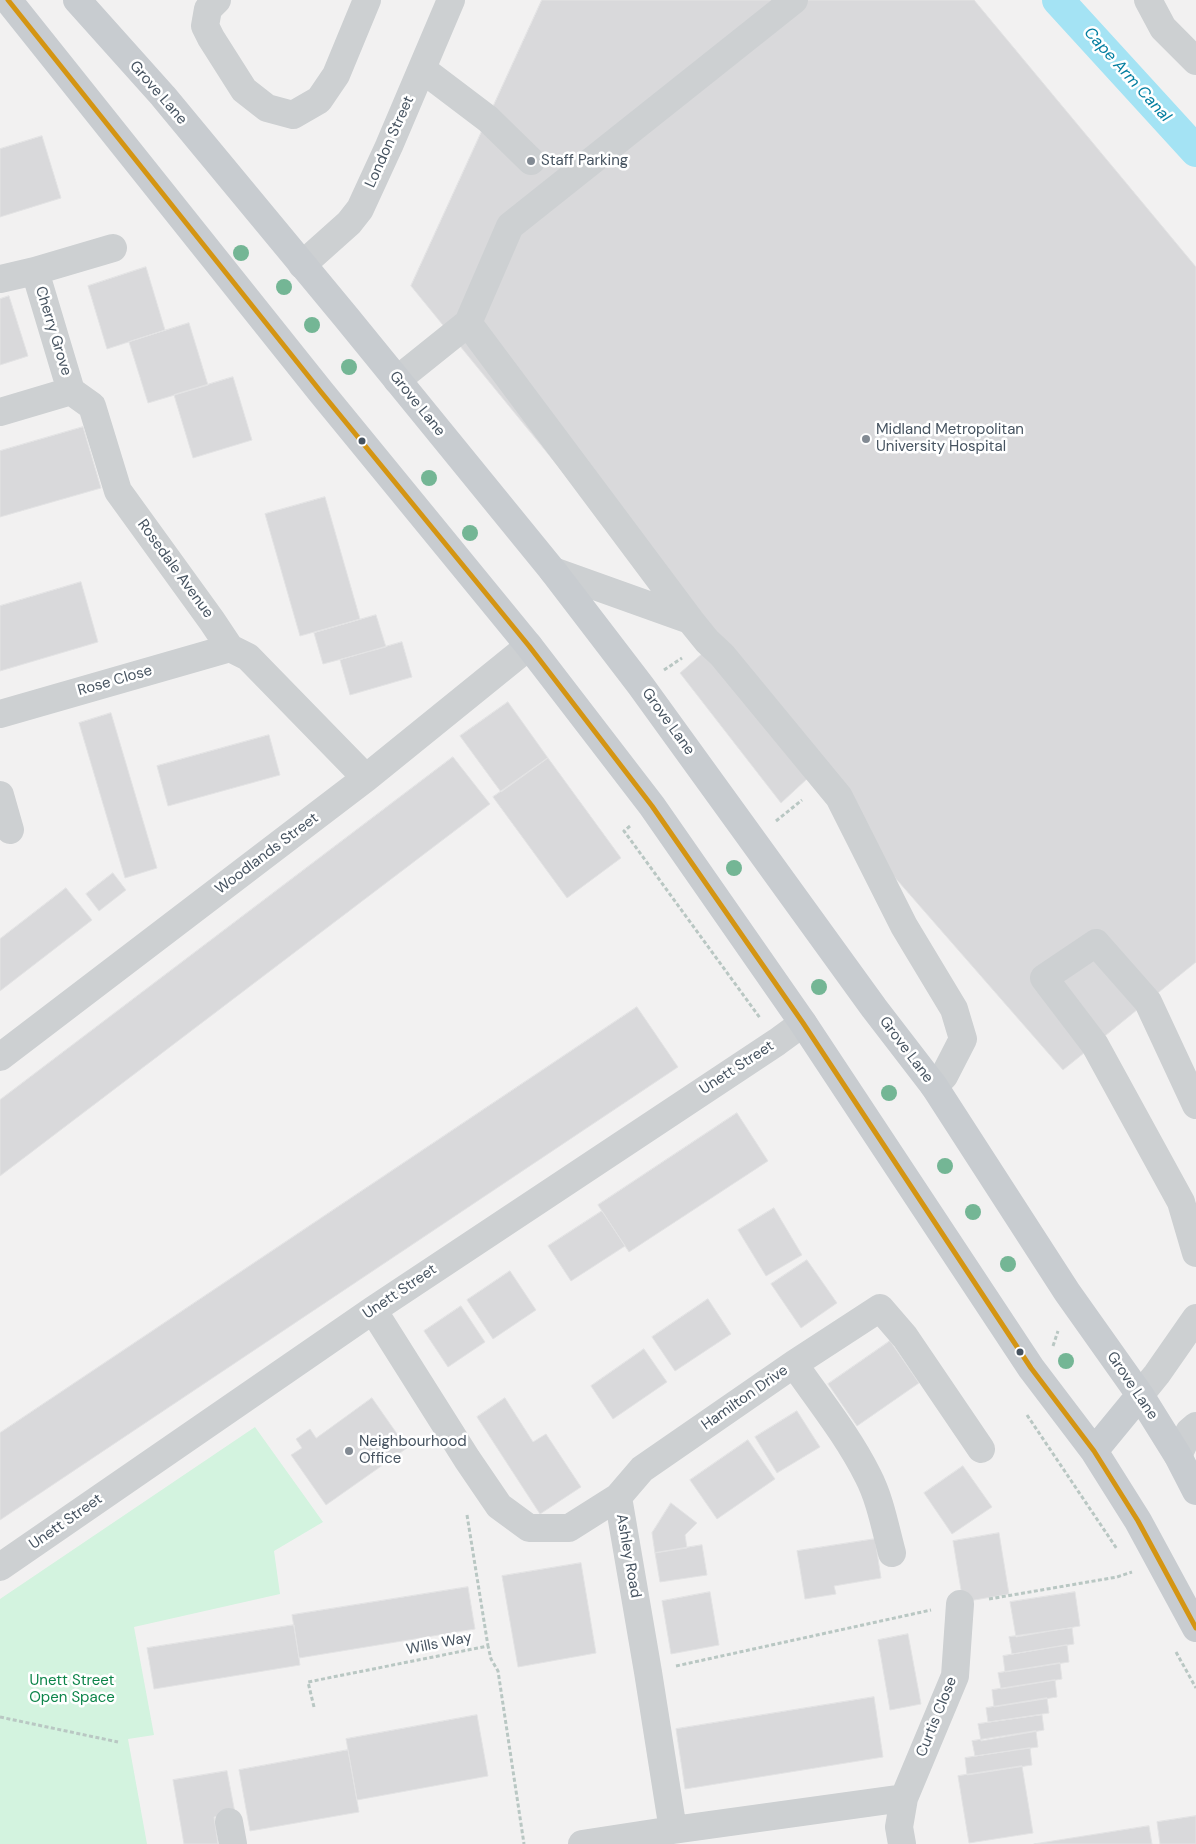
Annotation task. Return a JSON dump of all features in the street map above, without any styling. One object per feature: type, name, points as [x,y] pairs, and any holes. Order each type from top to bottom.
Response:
[{"type":"main road","points":[[8,0],[328,400],[529,646],[652,806],[803,1023],[1031,1368],[1094,1451],[1138,1521],[1196,1628]]},
{"type":"main road","name":"Grove Lane","points":[[77,0],[163,96],[397,380],[553,571],[641,686],[874,1008],[934,1086],[1077,1306],[1140,1395],[1178,1456],[1196,1491]]},
{"type":"main road","points":[[1094,1451],[1140,1395]]},
{"type":"street","points":[[217,0],[208,9],[206,26],[211,38],[244,90],[267,108],[293,115],[318,100],[336,75],[367,0]]},
{"type":"street","name":"London Street","points":[[302,265],[349,223],[360,209],[451,0]]},
{"type":"street","points":[[397,380],[468,323],[510,226],[794,0]]},
{"type":"street","points":[[1148,0],[1163,28],[1196,61]]},
{"type":"street","points":[[422,70],[488,119],[531,161]]},
{"type":"street","name":"Cherry Grove","points":[[0,279],[35,271],[113,248]]},
{"type":"street","name":"Cherry Grove","points":[[35,271],[71,391]]},
{"type":"street","points":[[468,323],[690,620],[838,797],[904,926],[954,1009],[963,1039],[944,1076],[934,1086]]},
{"type":"street","points":[[0,412],[71,391]]},
{"type":"street","name":"Rosedale Avenue","points":[[71,391],[92,406],[118,491],[230,648],[248,657],[366,778]]},
{"type":"street","points":[[553,571],[690,620]]},
{"type":"street","name":"Woodlands Street","points":[[0,1057],[366,778],[529,646]]},
{"type":"street","name":"Rose Close","points":[[0,714],[230,648]]},
{"type":"street","points":[[0,795],[10,830]]},
{"type":"street","points":[[1196,1104],[1148,1002],[1096,943],[1038,969],[1095,1045],[1181,1202],[1196,1253]]},
{"type":"street","name":"Unett Street","points":[[0,1567],[373,1310],[803,1023]]},
{"type":"street","name":"Hamilton Drive","points":[[618,1497],[642,1469],[794,1364],[880,1308],[905,1337],[981,1449]]},
{"type":"street","name":"Ashley Road","points":[[373,1310],[459,1447],[499,1506],[529,1528],[569,1528],[618,1497],[673,1830]]},
{"type":"street","points":[[1140,1395],[1196,1318]]},
{"type":"street","points":[[794,1364],[855,1453],[869,1477],[878,1499],[892,1552]]},
{"type":"street","points":[[1178,1456],[1189,1432],[1196,1426]]},
{"type":"street","name":"Curtis Close","points":[[902,1844],[899,1827],[904,1798],[955,1676],[960,1604]]},
{"type":"street","points":[[582,1844],[904,1798]]},
{"type":"path","points":[[774,824],[825,781]]},
{"type":"path","points":[[1031,1368],[1048,1360],[1061,1321],[1077,1306]]},
{"type":"path","points":[[466,1509],[488,1646]]},
{"type":"path","points":[[648,1672],[960,1604],[1132,1572]]},
{"type":"path","name":"Wills Way","points":[[314,1707],[308,1682],[488,1646],[491,1660],[498,1671],[524,1844]]},
{"type":"path","points":[[0,1717],[118,1742]]},
{"type":"green space","name":"Unett Street Open Space","points":[[255,1427],[323,1522],[274,1551],[280,1594],[134,1627],[154,1735],[128,1739],[147,1844],[0,1844],[0,1599]]},
{"type":"building","name":"Midland Metropolitan University Hospital","points":[[542,0],[974,0],[1196,267],[1196,962],[1063,1070],[808,778],[781,803],[680,673],[704,652],[660,591],[411,286]]},
{"type":"building","points":[[42,136],[61,198],[0,217],[0,149]]},
{"type":"building","points":[[146,267],[165,330],[107,349],[88,286]]},
{"type":"building","points":[[9,296],[28,356],[0,365],[0,299]]},
{"type":"building","points":[[189,323],[208,385],[148,403],[129,342]]},
{"type":"building","points":[[233,377],[252,440],[193,458],[174,395]]},
{"type":"building","points":[[83,427],[101,488],[0,517],[0,451]]},
{"type":"building","points":[[325,497],[360,619],[300,636],[265,514]]},
{"type":"building","points":[[81,582],[98,642],[0,671],[0,606]]},
{"type":"building","points":[[376,615],[386,647],[323,664],[314,633]]},
{"type":"building","points":[[402,642],[412,677],[350,695],[340,660]]},
{"type":"building","points":[[508,702],[548,758],[501,792],[460,736]]},
{"type":"building","points":[[111,713],[157,868],[125,878],[79,723]]},
{"type":"building","points":[[269,735],[280,775],[168,806],[157,766]]},
{"type":"building","points":[[453,757],[490,804],[0,1176],[0,1100]]},
{"type":"building","points":[[548,758],[621,858],[567,898],[493,797]]},
{"type":"building","points":[[113,873],[126,890],[99,911],[86,894]]},
{"type":"building","points":[[66,888],[92,920],[0,991],[0,939]]},
{"type":"building","points":[[637,1007],[678,1067],[0,1520],[0,1433]]},
{"type":"building","points":[[737,1113],[768,1161],[629,1252],[598,1205]]},
{"type":"building","points":[[774,1208],[802,1255],[766,1276],[738,1230]]},
{"type":"building","points":[[602,1211],[625,1246],[571,1281],[548,1246]]},
{"type":"building","points":[[807,1260],[837,1303],[801,1328],[771,1284]]},
{"type":"building","points":[[510,1271],[536,1310],[493,1339],[467,1300]]},
{"type":"building","points":[[708,1299],[731,1334],[675,1371],[652,1337]]},
{"type":"building","points":[[461,1306],[485,1342],[448,1367],[424,1331]]},
{"type":"building","points":[[890,1341],[919,1383],[857,1426],[828,1384]]},
{"type":"building","points":[[644,1349],[667,1382],[613,1419],[591,1386]]},
{"type":"building","name":"Neighbourhood Office","points":[[372,1398],[407,1448],[326,1505],[291,1455],[302,1448],[296,1439],[310,1429],[316,1438]]},
{"type":"building","points":[[505,1398],[533,1442],[546,1434],[581,1487],[540,1514],[477,1417]]},
{"type":"building","points":[[797,1411],[820,1447],[777,1473],[755,1437]]},
{"type":"building","points":[[748,1440],[775,1479],[717,1519],[690,1480]]},
{"type":"building","points":[[963,1466],[992,1507],[952,1534],[924,1493]]},
{"type":"building","points":[[671,1503],[697,1523],[685,1535],[687,1548],[655,1553],[652,1533]]},
{"type":"building","points":[[999,1533],[1009,1594],[963,1602],[953,1541]]},
{"type":"building","points":[[875,1539],[881,1578],[834,1586],[836,1594],[805,1599],[797,1551]]},
{"type":"building","points":[[702,1545],[707,1575],[660,1582],[655,1553]]},
{"type":"building","points":[[581,1563],[596,1653],[518,1667],[502,1576]]},
{"type":"building","points":[[468,1587],[475,1629],[299,1658],[292,1615]]},
{"type":"building","points":[[710,1592],[719,1645],[671,1654],[662,1601]]},
{"type":"building","points":[[1075,1592],[1080,1626],[1016,1637],[1010,1602]]},
{"type":"building","points":[[294,1625],[300,1665],[154,1689],[147,1648]]},
{"type":"building","points":[[1072,1628],[1074,1644],[1012,1654],[1009,1637]]},
{"type":"building","points":[[908,1634],[921,1704],[890,1710],[878,1640]]},
{"type":"building","points":[[1067,1645],[1069,1662],[1005,1672],[1003,1656]]},
{"type":"building","points":[[1060,1663],[1062,1679],[1001,1689],[998,1673]]},
{"type":"building","points":[[1055,1680],[1057,1697],[994,1707],[992,1690]]},
{"type":"building","points":[[874,1697],[883,1757],[685,1789],[676,1729]]},
{"type":"building","points":[[1047,1698],[1049,1713],[988,1722],[986,1708]]},
{"type":"building","points":[[477,1715],[488,1776],[357,1800],[346,1739]]},
{"type":"building","points":[[1042,1715],[1044,1730],[981,1741],[978,1724]]},
{"type":"building","points":[[1036,1731],[1038,1747],[975,1756],[972,1741]]},
{"type":"building","points":[[1030,1748],[1032,1765],[967,1775],[965,1758]]},
{"type":"building","points":[[348,1750],[359,1812],[250,1831],[239,1770]]},
{"type":"building","points":[[1022,1766],[1033,1833],[969,1843],[958,1776]]},
{"type":"building","points":[[227,1771],[235,1813],[214,1817],[218,1844],[184,1844],[173,1780]]},
{"type":"building","points":[[1196,1816],[1196,1844],[1160,1844],[1157,1822]]},
{"type":"building","points":[[1149,1826],[1152,1844],[1034,1844]]},
{"type":"waterway","name":"Cape Arm Canal","points":[[1058,0],[1196,151]]},
{"type":"transit line","points":[[8,0],[321,392],[529,646],[652,806],[803,1023],[1031,1368],[1094,1451],[1138,1521],[1196,1628]]},
{"type":"place","name":"Staff Parking","points":[[531,161]]},
{"type":"place","name":"Midland Metropolitan University Hospital","points":[[866,439]]},
{"type":"place","name":"Neighbourhood Office","points":[[349,1451]]}]
